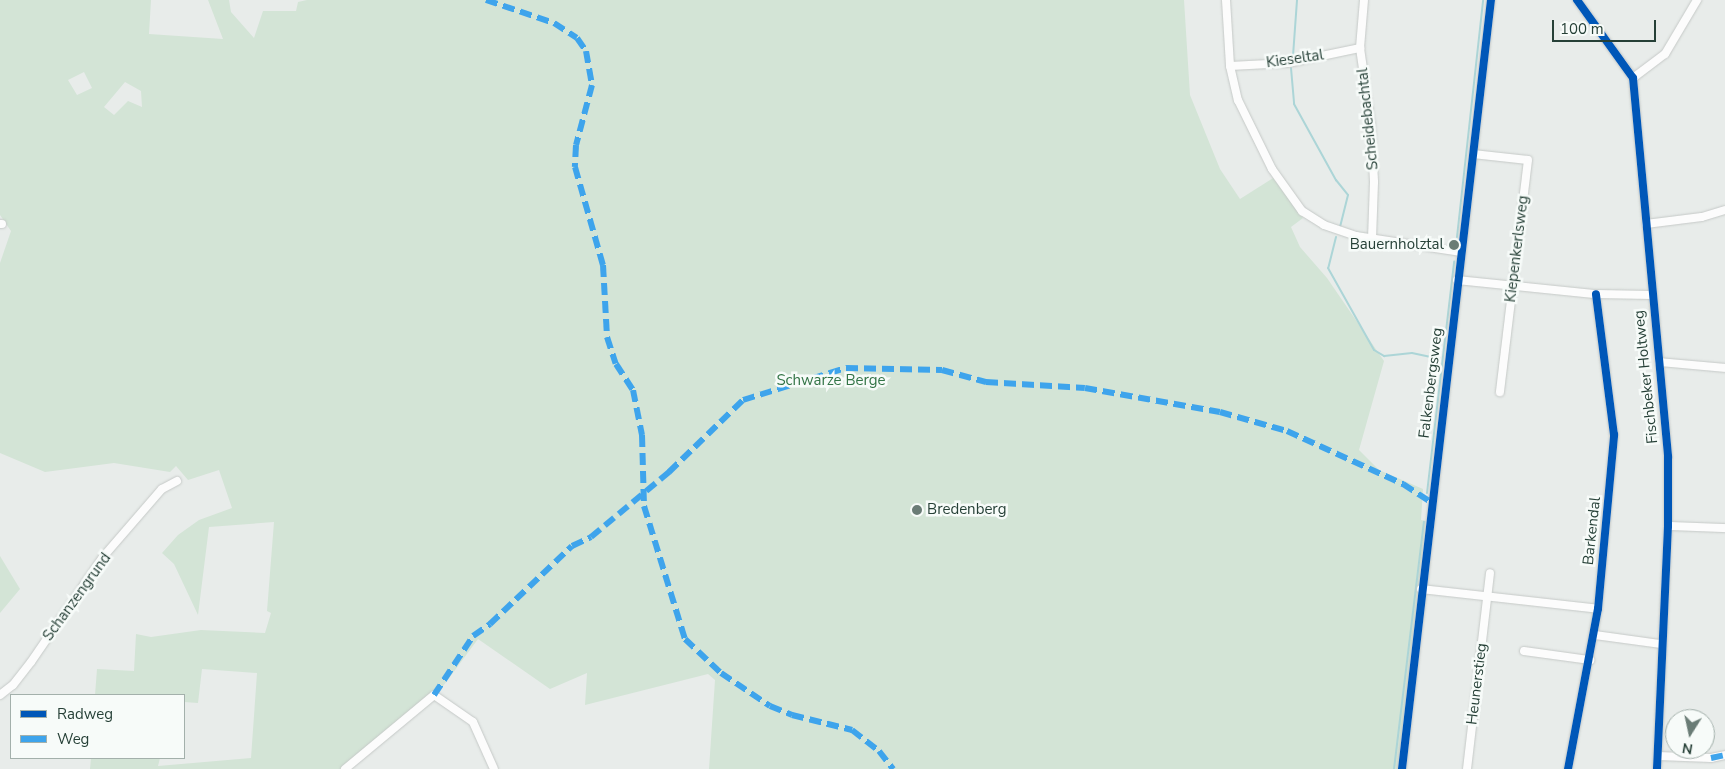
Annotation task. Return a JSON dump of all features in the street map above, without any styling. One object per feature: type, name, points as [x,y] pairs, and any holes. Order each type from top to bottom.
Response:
[{"type":"street","points":[[1226,0],[1230,66],[1238,100],[1251,131],[1296,204],[1324,225],[1372,239],[1460,252]]},
{"type":"street","name":"Scheidebachtal","points":[[1364,0],[1360,48],[1371,124],[1374,182],[1372,239]]},
{"type":"street","name":"Falkenbergsweg","points":[[1402,769],[1460,252],[1491,0]]},
{"type":"street","points":[[1577,0],[1633,78],[1665,54],[1696,0]]},
{"type":"street","name":"Kieseltal","points":[[1230,66],[1288,63],[1360,48]]},
{"type":"street","name":"Fischbeker Holtweg","points":[[1633,78],[1668,457],[1668,526],[1661,644],[1657,769]]},
{"type":"street","name":"Kiepenkerlsweg","points":[[1473,154],[1528,160],[1500,392]]},
{"type":"street","points":[[1646,224],[1702,217],[1725,210]]},
{"type":"street","points":[[1457,280],[1596,294],[1652,295]]},
{"type":"street","name":"Barkendal","points":[[1568,769],[1595,634],[1614,435],[1596,294]]},
{"type":"street","points":[[1659,362],[1725,368]]},
{"type":"street","name":"Schanzengrund","points":[[0,694],[13,685],[31,662],[103,557],[162,490],[177,481]]},
{"type":"street","points":[[1668,526],[1725,528]]},
{"type":"street","name":"Heunerstieg","points":[[1467,769],[1490,573]]},
{"type":"street","points":[[1421,589],[1598,609]]},
{"type":"street","points":[[1595,634],[1661,644]]},
{"type":"street","points":[[1524,651],[1590,660]]},
{"type":"street","points":[[345,769],[434,695],[473,722],[494,769]]},
{"type":"street","points":[[1658,756],[1711,758],[1725,755]]},
{"type":"green space","name":"Schwarze Berge","points":[[0,0],[151,0],[149,34],[223,39],[208,0],[229,0],[231,12],[254,38],[263,11],[296,11],[298,2],[307,0],[1184,0],[1190,95],[1220,169],[1240,199],[1273,178],[1303,218],[1291,227],[1300,247],[1327,278],[1384,361],[1359,450],[1379,470],[1423,489],[1421,520],[1426,521],[1399,769],[709,769],[715,680],[708,674],[585,705],[587,673],[550,689],[478,639],[438,693],[349,769],[90,769],[91,759],[160,759],[158,766],[251,758],[257,673],[202,669],[198,703],[185,702],[185,694],[95,694],[97,669],[134,671],[136,634],[151,637],[201,630],[265,633],[271,613],[267,611],[274,522],[209,527],[198,615],[174,564],[162,553],[178,535],[199,520],[232,508],[219,470],[188,480],[176,466],[170,472],[114,463],[45,472],[0,453],[0,263],[11,231],[0,215]],"holes":[[[84,72],[92,88],[77,95],[68,80]],[[125,82],[141,91],[142,107],[128,101],[114,115],[104,107]]]},
{"type":"green space","points":[[0,556],[20,589],[0,613]]},
{"type":"waterway","points":[[1293,56],[1297,0]]},
{"type":"waterway","points":[[1457,237],[1483,0]]},
{"type":"waterway","points":[[1291,68],[1294,104],[1336,180],[1348,195],[1340,226]]},
{"type":"waterway","points":[[1336,237],[1328,268],[1374,350],[1384,356],[1412,353],[1435,358]]},
{"type":"waterway","points":[[1427,493],[1454,262]]},
{"type":"waterway","points":[[1394,769],[1424,522]]},
{"type":"marked path","points":[[486,0],[554,23],[577,38],[586,51],[592,85],[576,145],[575,167],[603,265],[607,337],[616,364],[633,390],[642,435],[644,506],[685,639],[721,673],[770,706],[792,715],[852,730],[879,751],[893,769]]},
{"type":"marked path","points":[[434,695],[473,636],[490,624],[572,546],[591,537],[669,472],[743,400],[846,368],[942,370],[986,382],[1085,388],[1220,412],[1287,431],[1403,484],[1431,502]]},
{"type":"marked path","points":[[1715,757],[1725,755]]},
{"type":"cycle path","points":[[1402,769],[1491,0]]},
{"type":"cycle path","points":[[1577,0],[1633,78],[1668,457],[1668,526],[1657,769]]},
{"type":"cycle path","points":[[1568,769],[1598,609],[1614,435],[1596,294]]},
{"type":"place","name":"Bauernholztal","points":[[1454,245]]},
{"type":"place","name":"Bredenberg","points":[[917,510]]}]
